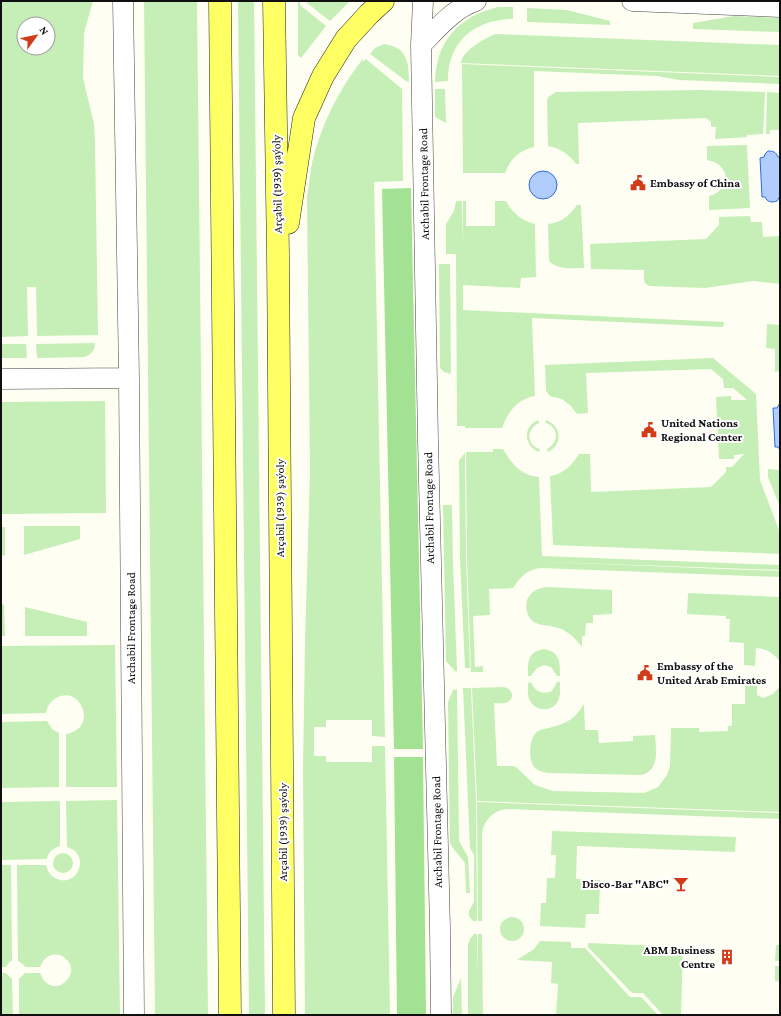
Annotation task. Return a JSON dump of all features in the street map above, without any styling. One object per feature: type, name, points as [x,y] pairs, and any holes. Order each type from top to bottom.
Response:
[{"type":"main road","points":[[220,1],[230,1015]]},
{"type":"main road","name":"Arçabil (1939) şaýoly","points":[[274,1],[278,255],[284,1015]]},
{"type":"main road","points":[[278,255],[288,223],[304,118],[323,76],[346,39],[369,14],[384,1]]},
{"type":"street","name":"Archabil Frontage Road","points":[[123,1],[129,378],[134,1015]]},
{"type":"street","name":"Archabil Frontage Road","points":[[423,1],[421,45],[440,1015]]},
{"type":"street","points":[[421,45],[446,19],[458,10],[476,1]]},
{"type":"street","points":[[632,1],[780,7]]},
{"type":"street","points":[[1,379],[129,378]]},
{"type":"green space","points":[[1,1],[93,1],[84,33],[83,78],[94,124],[98,335],[37,336],[36,287],[27,287],[28,336],[1,337]]},
{"type":"green space","points":[[144,1],[197,1],[208,1015],[155,1015]]},
{"type":"green space","points":[[238,1],[254,1],[265,1015],[249,1015]]},
{"type":"green space","points":[[298,1],[300,1],[300,5],[326,26],[301,58],[298,55]]},
{"type":"green space","points":[[307,1],[350,1],[330,21],[307,3]]},
{"type":"green space","points":[[498,7],[513,7],[513,19],[486,23],[466,35],[458,44],[453,55],[449,67],[448,81],[435,82],[436,67],[440,54],[452,32],[472,17],[484,11]]},
{"type":"green space","points":[[527,8],[567,10],[610,21],[610,25],[527,22]]},
{"type":"green space","points":[[734,16],[780,18],[780,32],[693,29],[693,23]]},
{"type":"green space","points":[[495,34],[780,45],[780,76],[461,63],[465,54],[469,50]]},
{"type":"green space","points":[[384,44],[398,48],[402,52],[407,62],[409,82],[370,54],[375,48]]},
{"type":"green space","points":[[366,59],[402,89],[403,181],[374,182],[385,737],[372,736],[372,720],[326,720],[326,727],[314,727],[314,756],[326,756],[326,762],[372,762],[372,746],[385,746],[390,1015],[305,1015],[303,770],[310,473],[307,197],[312,163],[325,122],[345,84],[362,60],[364,61]]},
{"type":"green space","points":[[462,64],[780,77],[780,84],[679,80],[657,76],[534,71],[534,147],[524,150],[516,156],[510,163],[505,173],[463,173]]},
{"type":"green space","points":[[435,89],[445,89],[446,123],[435,117]]},
{"type":"green space","points":[[701,90],[765,92],[763,134],[747,135],[747,137],[715,139],[716,127],[711,127],[711,122],[706,118],[578,123],[579,164],[576,164],[564,152],[548,146],[547,102],[548,97],[556,92]]},
{"type":"green space","points":[[767,92],[780,93],[780,130],[770,130],[770,134],[766,134]]},
{"type":"green space","points":[[747,145],[750,208],[709,210],[709,196],[717,193],[722,188],[726,177],[721,166],[715,162],[707,160],[707,146]]},
{"type":"green space","points":[[411,188],[423,749],[394,749],[382,189]]},
{"type":"green space","points":[[456,201],[462,201],[463,245],[463,201],[466,201],[466,226],[495,226],[495,201],[506,201],[518,216],[535,224],[536,277],[521,278],[520,288],[463,285],[463,310],[724,322],[723,327],[532,318],[535,396],[518,403],[510,412],[502,428],[465,428],[465,426],[457,426],[456,254],[446,254],[446,224],[454,211]]},
{"type":"green space","points":[[577,205],[581,205],[584,268],[565,268],[556,266],[549,261],[548,224],[565,218]]},
{"type":"green space","points":[[750,216],[751,222],[762,222],[763,237],[780,236],[780,284],[753,281],[705,288],[650,286],[645,282],[644,270],[591,269],[590,244],[706,239],[719,225],[719,217]]},
{"type":"green space","points":[[439,264],[450,264],[451,374],[444,372],[440,368]]},
{"type":"green space","points":[[767,324],[780,325],[780,371],[775,372],[775,349],[766,348]]},
{"type":"green space","points":[[95,343],[93,352],[85,357],[37,358],[36,344]]},
{"type":"green space","points":[[1,344],[26,344],[27,358],[1,358]]},
{"type":"green space","points":[[713,358],[756,394],[760,480],[780,533],[780,554],[553,545],[550,476],[555,475],[567,468],[579,454],[590,454],[591,492],[711,487],[726,472],[726,467],[732,467],[744,454],[734,455],[734,459],[719,459],[716,397],[731,396],[731,400],[747,400],[733,388],[724,388],[723,379],[711,369],[586,373],[588,413],[577,414],[571,406],[562,399],[550,396],[546,391],[545,365]]},
{"type":"green space","points":[[105,401],[106,513],[1,514],[1,402]]},
{"type":"green space","points":[[538,420],[539,423],[532,429],[529,437],[532,444],[540,449],[539,452],[530,445],[527,436],[529,427]]},
{"type":"green space","points":[[546,420],[555,427],[559,436],[556,445],[548,452],[547,449],[554,443],[556,435],[553,428],[546,423]]},
{"type":"green space","points":[[493,449],[503,449],[517,468],[527,474],[539,477],[542,556],[780,565],[780,570],[522,561],[780,571],[780,577],[541,568],[532,570],[518,580],[513,588],[489,589],[490,615],[473,616],[475,667],[483,666],[483,672],[471,672],[467,559],[466,452],[493,452]]},
{"type":"green space","points":[[465,453],[466,558],[470,668],[465,668],[460,558],[459,460]]},
{"type":"green space","points":[[768,469],[780,470],[780,507],[768,477]]},
{"type":"green space","points":[[443,505],[452,505],[456,672],[446,661]]},
{"type":"green space","points":[[24,526],[80,526],[80,539],[24,555]]},
{"type":"green space","points":[[1,527],[5,527],[5,555],[1,556]]},
{"type":"green space","points":[[547,587],[612,590],[612,614],[593,615],[593,623],[586,623],[585,636],[582,636],[582,647],[573,636],[556,627],[541,625],[529,617],[526,608],[527,600],[535,590]]},
{"type":"green space","points":[[688,593],[780,597],[780,662],[770,652],[764,649],[756,648],[755,666],[744,665],[744,643],[729,642],[730,619],[726,619],[726,616],[687,614]]},
{"type":"green space","points":[[1,604],[4,605],[5,636],[1,636]]},
{"type":"green space","points":[[25,607],[87,622],[87,636],[25,636]]},
{"type":"green space","points":[[115,645],[117,787],[66,787],[66,734],[76,730],[82,724],[84,717],[83,709],[79,702],[73,697],[65,695],[52,701],[46,713],[1,714],[1,646]]},
{"type":"green space","points":[[544,649],[553,652],[558,658],[560,676],[557,676],[551,667],[544,665],[537,668],[531,676],[528,676],[531,655],[538,650]]},
{"type":"green space","points":[[745,681],[757,681],[757,695],[763,698],[773,694],[780,686],[780,812],[477,801],[472,688],[504,687],[509,689],[512,693],[512,698],[508,702],[494,703],[497,766],[516,767],[535,785],[553,791],[644,793],[658,787],[667,775],[670,766],[671,728],[699,728],[699,732],[728,731],[728,726],[732,726],[732,704],[745,704]]},
{"type":"green space","points":[[531,682],[537,690],[545,693],[552,691],[557,682],[560,682],[560,696],[556,705],[549,709],[540,709],[533,705],[528,694],[528,683]]},
{"type":"green space","points":[[463,688],[471,688],[476,802],[477,921],[473,921],[469,916],[469,911],[474,902],[474,855],[470,848]]},
{"type":"green space","points":[[457,689],[459,841],[468,857],[470,893],[466,893],[465,863],[450,844],[448,702],[453,690]]},
{"type":"green space","points":[[584,704],[585,730],[598,730],[599,743],[633,741],[633,736],[655,735],[656,759],[651,769],[647,773],[641,775],[548,773],[534,767],[530,749],[534,735],[540,730],[570,720],[577,714]]},
{"type":"green space","points":[[47,721],[52,729],[59,733],[59,787],[1,788],[1,722]]},
{"type":"green space","points":[[394,757],[423,757],[426,1015],[397,1015]]},
{"type":"green space","points":[[117,800],[120,1015],[19,1015],[19,979],[25,973],[40,973],[48,984],[57,986],[66,981],[71,974],[71,968],[69,962],[64,957],[58,955],[51,955],[45,959],[40,967],[25,967],[18,961],[17,865],[46,865],[49,872],[55,878],[63,880],[70,879],[79,870],[80,863],[79,856],[75,851],[67,847],[66,801]]},
{"type":"green space","points":[[60,801],[60,846],[48,854],[47,859],[1,860],[1,802]]},
{"type":"green space","points":[[477,802],[780,813],[780,819],[501,810],[493,814],[487,820],[483,828],[482,921],[478,921]]},
{"type":"green space","points":[[552,831],[736,837],[735,852],[577,846],[576,879],[600,880],[599,914],[586,914],[585,928],[540,926],[541,903],[546,903],[547,878],[555,878],[556,855],[551,855]]},
{"type":"green space","points":[[63,853],[70,856],[73,863],[70,870],[63,873],[56,870],[53,863],[56,856]]},
{"type":"green space","points":[[1,865],[11,865],[12,961],[10,961],[6,967],[1,967]]},
{"type":"green space","points":[[512,917],[521,920],[524,929],[521,938],[512,941],[503,938],[500,929],[503,920]]},
{"type":"green space","points":[[474,934],[477,934],[478,973],[478,934],[482,934],[483,1015],[468,1015],[468,944]]},
{"type":"green space","points":[[540,941],[571,942],[571,948],[585,948],[630,997],[641,997],[658,1015],[556,1015],[558,984],[551,983],[552,962],[517,960],[534,949]]},
{"type":"green space","points":[[588,943],[683,947],[681,1015],[663,1015],[643,993],[632,993],[588,947]]},
{"type":"green space","points":[[776,945],[780,945],[780,961],[775,961]]},
{"type":"green space","points":[[775,966],[780,966],[780,982],[775,981]]},
{"type":"green space","points":[[1,973],[6,973],[12,979],[13,1015],[1,1015]]},
{"type":"green space","points":[[461,978],[462,1015],[453,1015],[453,997]]},
{"type":"water","points":[[768,151],[774,152],[778,157],[780,157],[780,196],[777,201],[773,202],[768,201],[765,197],[762,197],[760,158],[764,157]]},
{"type":"water","points":[[543,171],[553,175],[557,185],[553,195],[543,199],[533,195],[529,185],[533,175]]},
{"type":"water","points":[[780,403],[780,450],[778,447],[775,447],[773,408],[777,408]]},
{"type":"place","name":"Embassy of China","points":[[638,183]]},
{"type":"place","name":"United Nations Regional Center","points":[[649,430]]},
{"type":"place","name":"Embassy of the United Arab Emirates","points":[[645,673]]},
{"type":"place","name":"Disco-Bar \"ABC\"","points":[[681,884]]},
{"type":"place","name":"ABM Business Centre","points":[[727,957]]}]
